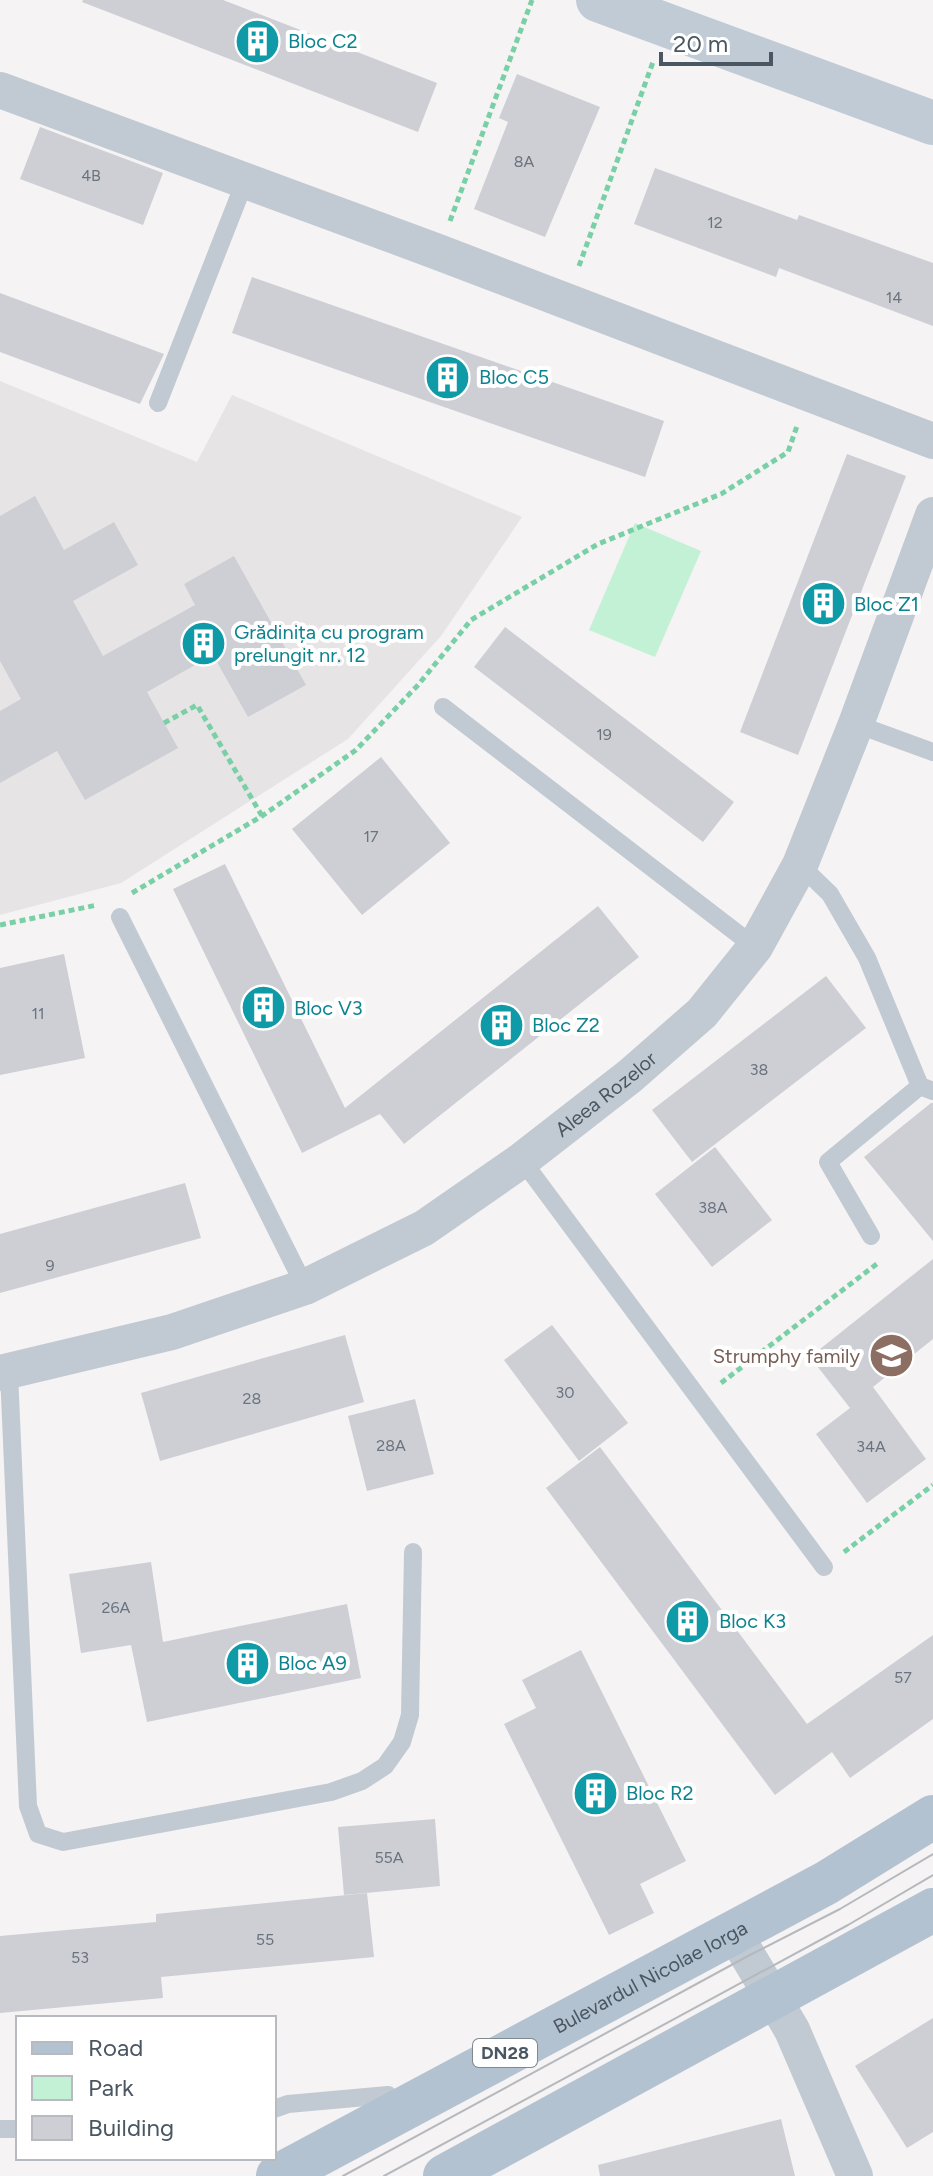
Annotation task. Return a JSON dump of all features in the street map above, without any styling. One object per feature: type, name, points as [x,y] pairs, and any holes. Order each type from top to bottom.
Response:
[{"type":"main road","points":[[598,0],[933,123]]},
{"type":"main road","name":"Bulevardul Nicolae Iorga","points":[[278,2169],[398,2110],[826,1883],[933,1817]]},
{"type":"main road","points":[[445,2176],[933,1910]]},
{"type":"street","points":[[0,90],[438,252],[933,441]]},
{"type":"street","name":"Aleea Rozelor","points":[[4,1373],[172,1332],[305,1287],[424,1228],[522,1160],[630,1076],[702,1013],[755,947],[800,865],[933,515]]},
{"type":"street","points":[[733,1931],[792,2030],[855,2176]]},
{"type":"lane","points":[[158,403],[245,181]]},
{"type":"lane","points":[[443,707],[755,947]]},
{"type":"lane","points":[[856,724],[933,752]]},
{"type":"lane","points":[[800,865],[830,894],[867,958],[926,1089],[828,1162],[871,1236]]},
{"type":"lane","points":[[119,909],[305,1287]]},
{"type":"lane","points":[[522,1160],[824,1567]]},
{"type":"lane","points":[[4,1373],[28,1806],[38,1834],[63,1842],[331,1792],[362,1781],[385,1766],[402,1742],[410,1715],[413,1552]]},
{"type":"lane","points":[[276,2108],[288,2104],[388,2095],[398,2110]]},
{"type":"path","points":[[438,252],[532,0]]},
{"type":"path","points":[[566,301],[667,26]]},
{"type":"path","points":[[119,909],[262,816],[356,750],[418,685],[471,620],[598,544],[721,494],[788,452],[808,394]]},
{"type":"path","points":[[164,723],[197,705],[262,816]]},
{"type":"path","points":[[0,925],[104,903]]},
{"type":"path","points":[[699,1400],[887,1256],[871,1236]]},
{"type":"path","points":[[824,1567],[933,1485]]},
{"type":"shaded area","points":[[0,381],[197,462],[232,395],[522,517],[441,636],[348,739],[121,883],[0,915]]},
{"type":"green space","points":[[635,523],[701,551],[655,657],[589,630]]},
{"type":"building","name":"Bloc C2","points":[[83,0],[223,0],[437,83],[418,132]]},
{"type":"building","points":[[517,74],[600,107],[545,237],[474,209],[508,122],[499,118]]},
{"type":"building","points":[[40,127],[163,173],[143,225],[20,179]]},
{"type":"building","points":[[655,168],[797,220],[799,215],[933,263],[933,326],[779,268],[776,277],[634,224]]},
{"type":"building","name":"Bloc C5","points":[[252,277],[664,421],[645,477],[232,333]]},
{"type":"building","points":[[0,293],[164,354],[140,404],[0,352]]},
{"type":"building","name":"Bloc Z1","points":[[847,454],[906,476],[798,755],[740,732]]},
{"type":"building","name":"Grădinița cu program prelungit nr. 12","points":[[35,496],[64,550],[114,522],[138,565],[73,601],[103,656],[195,605],[184,584],[234,556],[306,685],[248,717],[213,655],[147,692],[178,748],[85,800],[57,751],[0,783],[0,711],[21,699],[0,661],[0,516]]},
{"type":"building","points":[[505,627],[734,802],[703,842],[474,667]]},
{"type":"building","points":[[381,757],[450,843],[362,915],[292,829]]},
{"type":"building","points":[[225,864],[345,1108],[598,906],[639,957],[404,1144],[380,1114],[302,1153],[173,889]]},
{"type":"building","points":[[64,954],[85,1058],[0,1075],[0,968]]},
{"type":"building","points":[[826,976],[866,1028],[692,1162],[652,1110]]},
{"type":"building","points":[[933,1103],[933,1241],[864,1157]]},
{"type":"building","points":[[715,1147],[772,1220],[712,1267],[655,1194]]},
{"type":"building","points":[[185,1183],[201,1238],[0,1293],[0,1234]]},
{"type":"building","points":[[933,1259],[933,1339],[873,1387],[926,1459],[867,1503],[816,1434],[850,1408],[810,1357]]},
{"type":"building","points":[[552,1325],[628,1423],[579,1461],[504,1360]]},
{"type":"building","points":[[345,1335],[364,1402],[160,1461],[141,1393]]},
{"type":"building","points":[[415,1399],[434,1474],[367,1491],[348,1416]]},
{"type":"building","name":"Bloc K3","points":[[600,1447],[807,1724],[933,1635],[933,1719],[850,1778],[832,1752],[775,1795],[546,1488]]},
{"type":"building","name":"Bloc A9","points":[[151,1562],[163,1642],[347,1604],[361,1678],[147,1722],[131,1645],[81,1653],[69,1574]]},
{"type":"building","name":"Bloc R2","points":[[581,1650],[686,1861],[640,1884],[654,1913],[609,1935],[504,1724],[536,1708],[522,1680]]},
{"type":"building","points":[[435,1819],[440,1886],[344,1895],[338,1827]]},
{"type":"building","points":[[367,1893],[374,1957],[161,1977],[163,1998],[0,2013],[0,1936],[156,1922],[156,1914]]},
{"type":"building","points":[[933,2018],[933,2132],[907,2148],[855,2066]]},
{"type":"building","points":[[781,2119],[795,2176],[600,2176],[598,2165]]},
{"type":"tram line","points":[[343,2176],[840,1909],[933,1854]]},
{"type":"tram line","points":[[384,2176],[848,1925],[933,1875]]},
{"type":"place","name":"Bloc C2","points":[[257,41]]},
{"type":"place","name":"Bloc C5","points":[[448,377]]},
{"type":"place","name":"Bloc Z1","points":[[823,604]]},
{"type":"place","name":"Grădinița cu program prelungit nr. 12","points":[[203,644]]},
{"type":"place","name":"Bloc V3","points":[[263,1008]]},
{"type":"place","name":"Bloc Z2","points":[[501,1025]]},
{"type":"place","name":"Strumphy family","points":[[891,1356]]},
{"type":"place","name":"Bloc K3","points":[[688,1621]]},
{"type":"place","name":"Bloc A9","points":[[247,1663]]},
{"type":"place","name":"Bloc R2","points":[[595,1793]]}]
